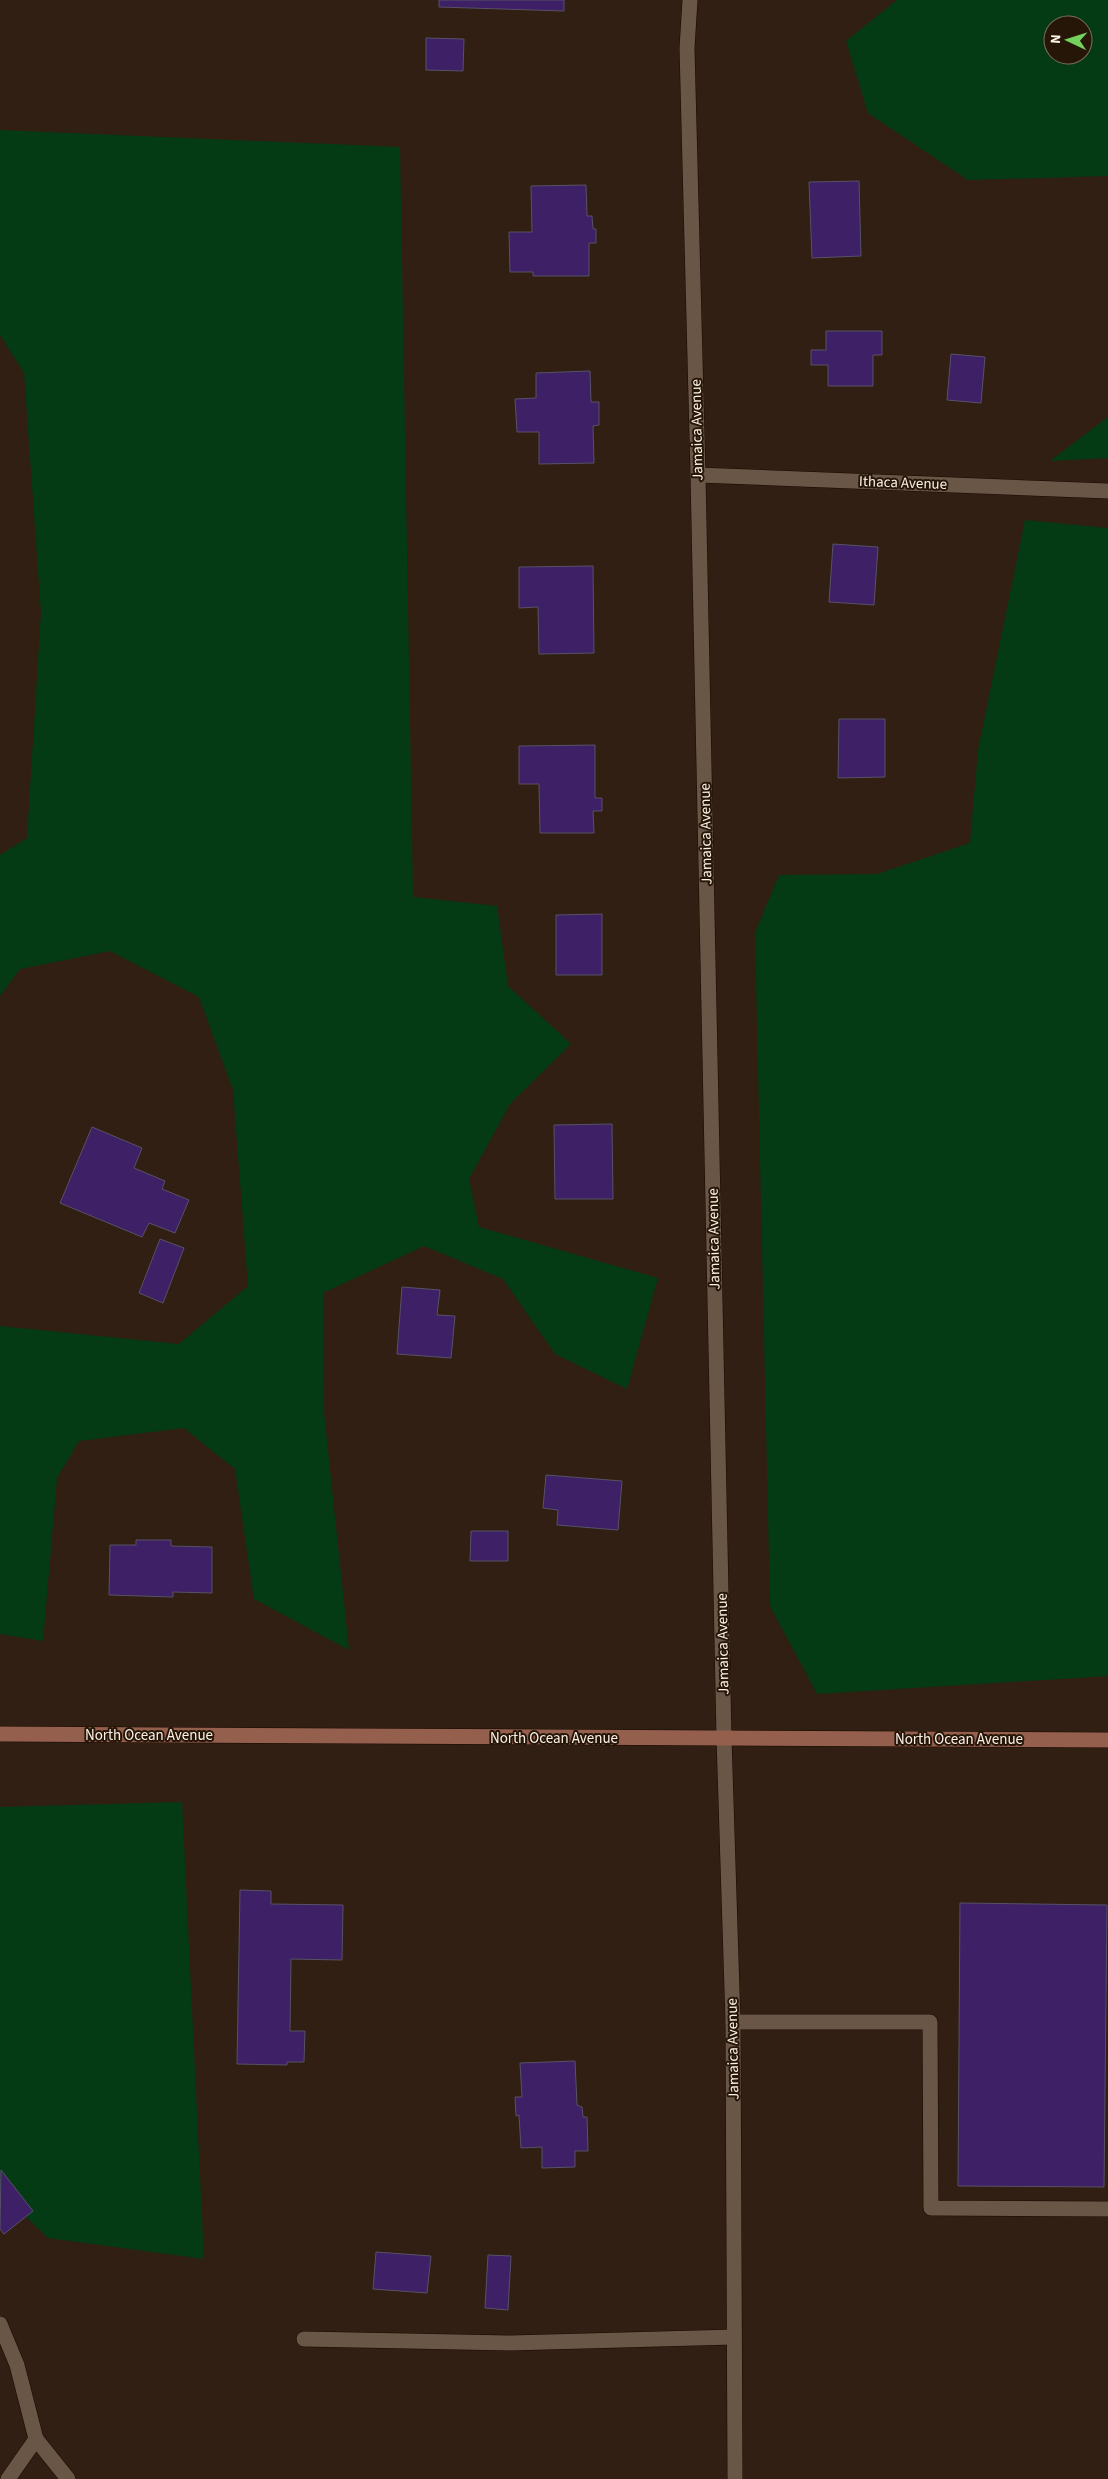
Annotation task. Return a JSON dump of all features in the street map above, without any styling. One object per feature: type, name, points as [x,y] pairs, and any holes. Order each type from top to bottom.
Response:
[{"type":"main road","name":"North Ocean Avenue","points":[[0,1734],[1108,1740]]},
{"type":"street","name":"Jamaica Avenue","points":[[690,0],[687,48],[698,475],[724,1738],[733,2022],[735,2479]]},
{"type":"street","name":"Ithaca Avenue","points":[[698,475],[1108,491]]},
{"type":"street","points":[[733,2022],[930,2022],[931,2208],[1108,2209]]},
{"type":"street","points":[[0,2324],[17,2365],[36,2439],[68,2479]]},
{"type":"street","points":[[304,2339],[510,2343],[734,2337]]},
{"type":"street","points":[[8,2479],[36,2439]]},
{"type":"green space","points":[[897,0],[1108,0],[1108,176],[968,180],[868,113],[846,41]]},
{"type":"green space","points":[[0,130],[400,147],[413,897],[497,906],[508,986],[571,1044],[510,1104],[469,1179],[479,1227],[658,1278],[627,1389],[555,1354],[503,1279],[424,1246],[323,1293],[324,1413],[349,1650],[254,1599],[235,1469],[184,1428],[79,1441],[57,1478],[43,1641],[0,1634],[0,1326],[179,1344],[248,1286],[233,1090],[199,997],[110,951],[20,969],[0,996],[0,855],[27,838],[41,613],[24,373],[0,335]]},
{"type":"green space","points":[[1108,417],[1108,458],[1050,461]]},
{"type":"green space","points":[[1025,520],[1108,528],[1108,1676],[817,1694],[770,1606],[755,933],[779,875],[877,874],[970,843],[978,750]]},
{"type":"green space","points":[[182,1802],[204,2259],[48,2238],[0,2192],[0,1807]]},
{"type":"building","points":[[439,0],[564,0],[564,11],[439,7]]},
{"type":"building","points":[[426,38],[464,39],[463,71],[426,70]]},
{"type":"building","points":[[859,181],[861,256],[812,258],[809,182]]},
{"type":"building","points":[[586,185],[587,216],[592,216],[593,229],[596,229],[596,243],[589,243],[589,276],[533,276],[533,272],[510,272],[509,232],[532,232],[531,186]]},
{"type":"building","points":[[826,331],[882,331],[882,355],[873,355],[873,386],[828,386],[828,365],[811,365],[811,350],[826,350]]},
{"type":"building","points":[[951,354],[985,357],[981,403],[947,400]]},
{"type":"building","points":[[590,371],[591,402],[599,402],[599,425],[593,426],[594,463],[539,464],[539,432],[517,432],[515,399],[536,398],[536,373]]},
{"type":"building","points":[[833,544],[878,547],[874,605],[829,602]]},
{"type":"building","points":[[593,566],[594,653],[539,654],[538,607],[519,608],[519,567]]},
{"type":"building","points":[[839,719],[885,719],[885,777],[838,778]]},
{"type":"building","points":[[595,745],[595,798],[602,798],[602,811],[593,811],[594,833],[540,833],[539,784],[519,784],[519,746]]},
{"type":"building","points":[[602,914],[602,975],[556,975],[556,915]]},
{"type":"building","points":[[612,1124],[613,1199],[555,1199],[554,1125]]},
{"type":"building","points":[[92,1127],[142,1148],[134,1168],[165,1181],[162,1189],[189,1200],[175,1233],[149,1223],[142,1237],[60,1203]]},
{"type":"building","points":[[160,1239],[184,1248],[163,1303],[139,1293]]},
{"type":"building","points":[[402,1287],[440,1290],[437,1315],[455,1316],[451,1358],[397,1354]]},
{"type":"building","points":[[546,1475],[622,1481],[618,1530],[557,1525],[558,1510],[543,1508]]},
{"type":"building","points":[[471,1531],[508,1531],[508,1561],[470,1561]]},
{"type":"building","points":[[136,1540],[171,1540],[171,1546],[212,1547],[212,1593],[173,1592],[173,1597],[109,1595],[110,1545],[136,1545]]},
{"type":"building","points":[[240,1890],[271,1891],[271,1904],[343,1905],[342,1960],[291,1959],[290,2031],[305,2031],[304,2062],[287,2062],[287,2065],[237,2064]]},
{"type":"building","points":[[960,1903],[1107,1905],[1104,2187],[958,2186]]},
{"type":"building","points":[[575,2061],[577,2105],[582,2107],[583,2117],[587,2117],[588,2151],[575,2151],[575,2167],[542,2168],[542,2147],[521,2148],[519,2115],[516,2116],[515,2097],[522,2097],[520,2063]]},
{"type":"building","points":[[1,2170],[33,2211],[4,2234],[0,2229]]},
{"type":"building","points":[[376,2252],[431,2256],[427,2293],[373,2289]]},
{"type":"building","points":[[488,2255],[511,2256],[508,2310],[485,2308]]}]
